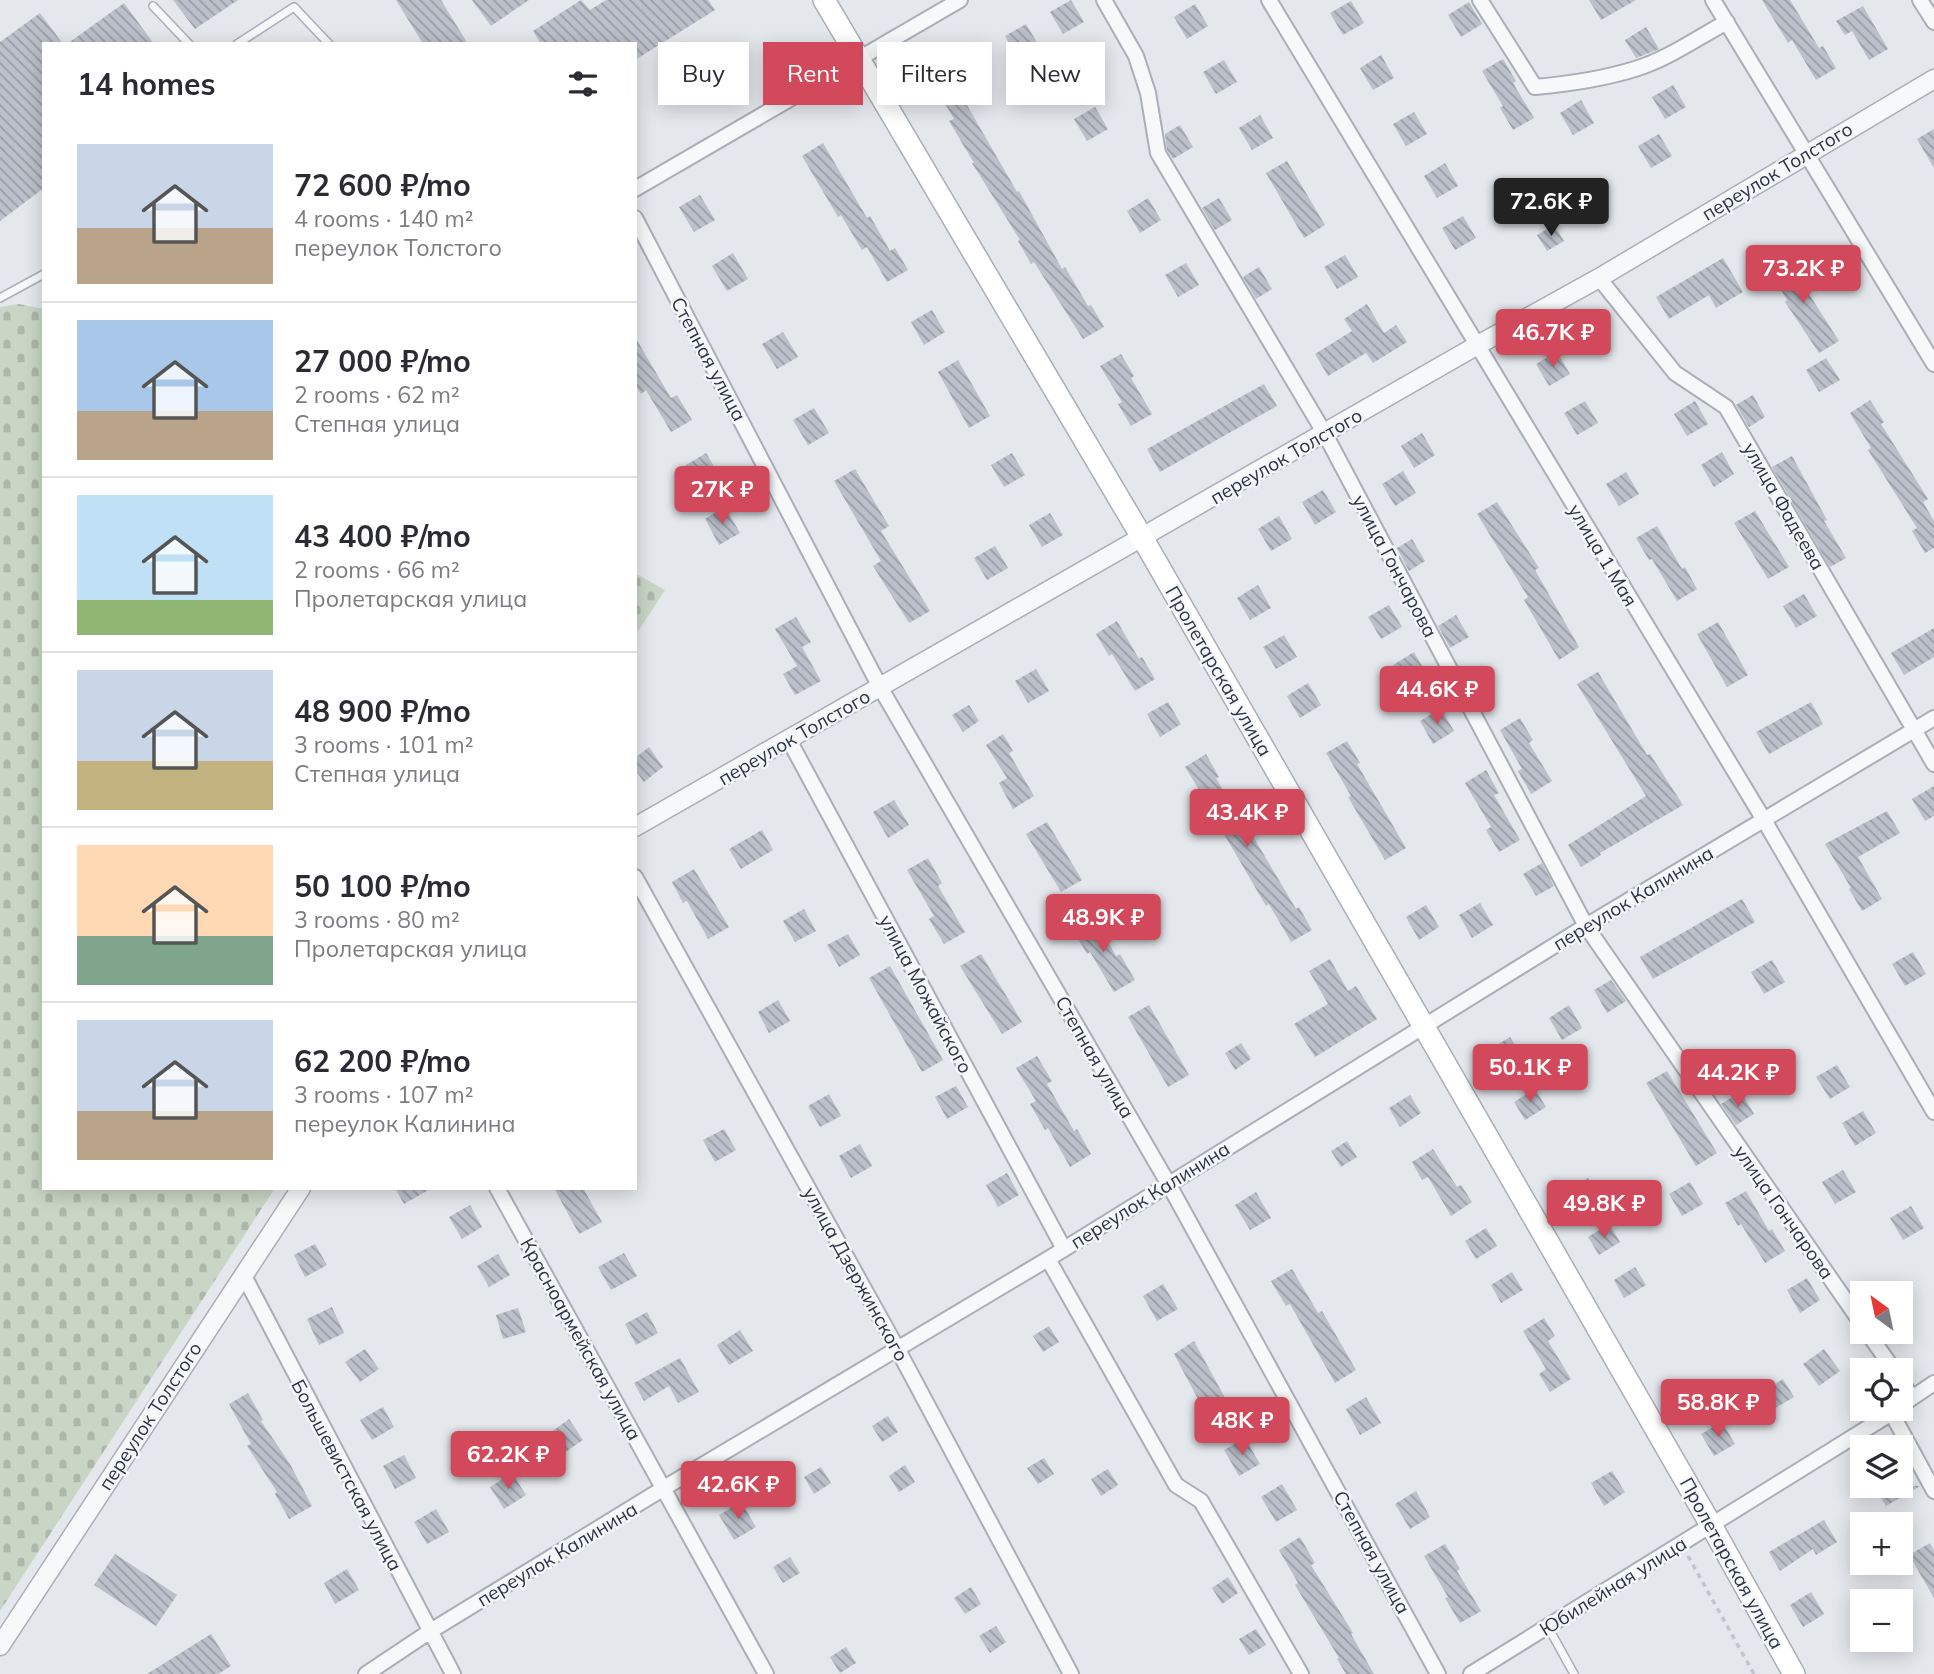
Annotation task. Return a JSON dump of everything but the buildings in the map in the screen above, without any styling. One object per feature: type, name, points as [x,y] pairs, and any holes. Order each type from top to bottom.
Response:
[{"type":"main road","name":"Пролетарская улица","points":[[824,0],[850,42]]},
{"type":"main road","name":"Пролетарская улица","points":[[863,64],[1143,538],[1794,1674]]},
{"type":"street","points":[[863,57],[960,0]]},
{"type":"street","name":"улица Гончарова","points":[[1104,0],[1136,56],[1149,93],[1158,153],[1325,435],[1586,926],[1850,1307]]},
{"type":"street","name":"улица 1 Мая","points":[[1269,0],[1764,820],[1934,1112]]},
{"type":"street","points":[[1480,0],[1535,87],[1571,84],[1636,69],[1665,57],[1727,22]]},
{"type":"street","points":[[1713,0],[1934,364]]},
{"type":"street","points":[[1920,0],[1934,22]]},
{"type":"street","name":"переулок Толстого","points":[[637,826],[1599,278],[1934,79]]},
{"type":"street","points":[[637,188],[780,105]]},
{"type":"street","name":"Степная улица","points":[[637,222],[880,687],[1168,1184],[1438,1674]]},
{"type":"street","name":"улица Фадеева","points":[[1599,278],[1675,373],[1726,407],[1934,764]]},
{"type":"street","name":"переулок Калинина","points":[[366,1674],[429,1632],[664,1488],[1048,1259],[1586,926],[1934,718]]},
{"type":"street","name":"улица Можайского","points":[[789,740],[1064,1249]]},
{"type":"street","name":"улица Дзержинского","points":[[637,881],[897,1348],[1071,1674]]},
{"type":"street","name":"переулок Толстого","points":[[0,1646],[300,1190]]},
{"type":"street","name":"Красноармейская улица","points":[[498,1190],[766,1674]]},
{"type":"street","points":[[1048,1259],[1176,1485],[1201,1501],[1301,1674]]},
{"type":"street","name":"Большевистская улица","points":[[243,1274],[453,1674]]},
{"type":"street","name":"Юбилейная улица","points":[[1913,1398],[1934,1383]]},
{"type":"street","name":"Юбилейная улица","points":[[1471,1674],[1877,1421]]},
{"type":"street","points":[[1907,1421],[1934,1491]]},
{"type":"lane","points":[[153,6],[187,42]]},
{"type":"lane","points":[[240,42],[293,7],[326,42]]},
{"type":"lane","points":[[0,298],[42,275]]},
{"type":"lane","points":[[1548,1627],[1574,1674]]},
{"type":"path","points":[[1687,1554],[1754,1674]]},
{"type":"green space","points":[[19,304],[42,309],[42,1190],[274,1190],[0,1611],[0,307]]},
{"type":"green space","points":[[637,574],[665,590],[637,633]]}]
